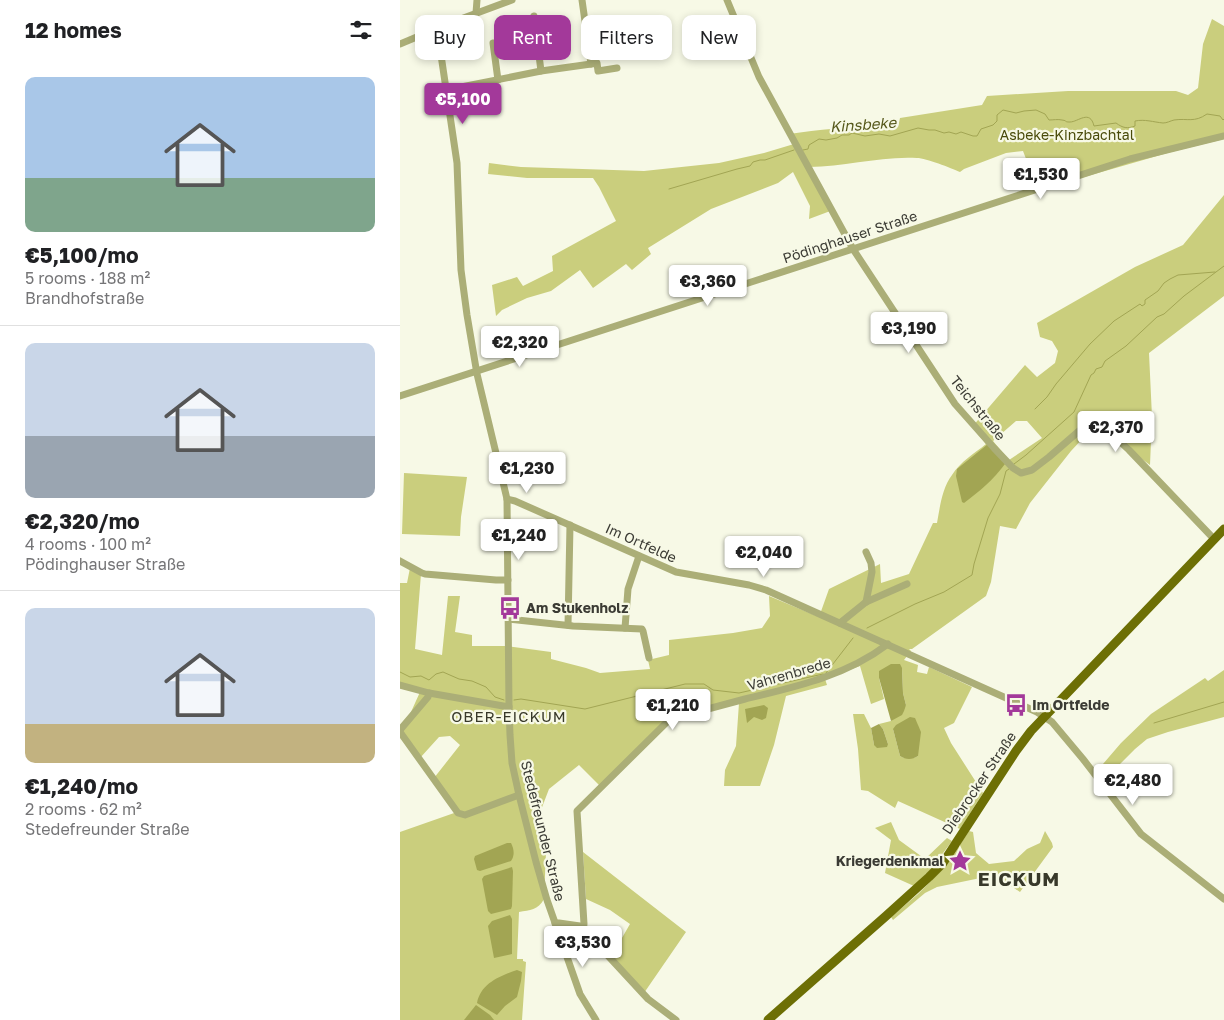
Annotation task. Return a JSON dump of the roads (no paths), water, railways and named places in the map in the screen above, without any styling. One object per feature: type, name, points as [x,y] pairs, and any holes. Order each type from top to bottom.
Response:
[{"type":"main road","name":"Diebrocker Straße","points":[[770,1019],[943,863],[1031,731],[1224,529]]},
{"type":"street","points":[[476,13],[477,0]]},
{"type":"street","points":[[471,15],[512,0]]},
{"type":"street","points":[[582,0],[591,64]]},
{"type":"street","name":"Teichstraße","points":[[727,0],[759,77],[854,249],[955,404],[1012,467],[1021,473],[1032,470],[1079,431],[1096,427],[1106,430],[1122,444],[1214,539]]},
{"type":"street","points":[[400,44],[415,38]]},
{"type":"street","points":[[493,43],[498,80]]},
{"type":"street","name":"Stedefreunder Straße","points":[[442,60],[457,163],[461,270],[467,316],[483,401],[507,499],[511,752],[519,796],[536,862],[555,923],[582,998],[596,1020]]},
{"type":"street","points":[[540,60],[541,71]]},
{"type":"street","points":[[446,90],[541,71],[597,63],[598,71],[617,68]]},
{"type":"street","name":"Pödinghauser Straße","points":[[400,396],[1130,159],[1224,136]]},
{"type":"street","name":"Im Ortfelde","points":[[507,499],[679,573],[737,582],[758,588],[888,644],[1037,712],[1052,722],[1141,834],[1224,899]]},
{"type":"street","points":[[568,625],[570,525]]},
{"type":"street","points":[[866,552],[871,563],[872,572],[866,602]]},
{"type":"street","points":[[625,628],[628,589],[639,556]]},
{"type":"street","points":[[400,561],[425,574],[508,580]]},
{"type":"street","points":[[840,623],[866,602],[907,584]]},
{"type":"street","points":[[508,619],[568,625],[642,629],[649,658]]},
{"type":"street","name":"Vahrenbrede","points":[[583,927],[577,810],[669,720],[789,688],[838,672],[858,664],[888,644]]},
{"type":"street","points":[[400,685],[429,693],[509,707]]},
{"type":"street","points":[[429,693],[428,697],[400,731],[458,813],[465,815],[519,796]]},
{"type":"street","points":[[555,923],[583,927],[648,999],[676,1020]]},
{"type":"waterway","name":"Kinsbeke","points":[[803,150],[808,149],[809,145],[819,139],[826,140],[852,133],[865,136],[879,134],[890,136],[918,128],[944,133],[956,134],[961,132],[977,136],[981,129],[993,125],[997,121],[997,115],[1003,110],[1016,113],[1036,110],[1045,114],[1049,120],[1067,122],[1087,117],[1090,118],[1094,126],[1116,123],[1127,128],[1135,126],[1135,121],[1146,120],[1164,123],[1174,120],[1195,119],[1207,114],[1220,116],[1224,119]]},
{"type":"waterway","name":"Kinsbeke","points":[[669,189],[750,166],[753,162],[794,150]]},
{"type":"waterway","points":[[1014,464],[1074,412],[1091,375],[1096,369],[1102,367],[1105,361],[1126,346],[1157,317],[1164,314],[1184,296],[1224,266]]},
{"type":"waterway","points":[[1035,409],[1090,344],[1114,321],[1140,304],[1142,306],[1145,304],[1145,300],[1158,291],[1164,283],[1178,275],[1215,272]]},
{"type":"waterway","points":[[867,628],[944,592],[972,575],[988,518],[1000,494],[1006,471],[1009,469]]},
{"type":"waterway","points":[[826,673],[853,638]]},
{"type":"waterway","points":[[400,672],[410,677],[421,676],[429,680],[436,674],[443,672],[486,687],[495,697],[504,700]]},
{"type":"waterway","points":[[514,700],[521,699],[585,709],[685,684],[704,684],[713,690],[739,693],[823,674]]},
{"type":"waterway","points":[[1154,723],[1224,702]]},
{"type":"place","name":"Am Stukenholz","points":[[510,608]]},
{"type":"place","name":"Im Ortfelde","points":[[1016,705]]},
{"type":"place","name":"Kriegerdenkmal","points":[[960,861]]},
{"type":"district","name":"OBER-EICKUM","points":[[509,717]]},
{"type":"district","name":"EICKUM","points":[[1019,879]]},
{"type":"park label","name":"Asbeke-Kinzbachtal","points":[[1067,135]]}]
